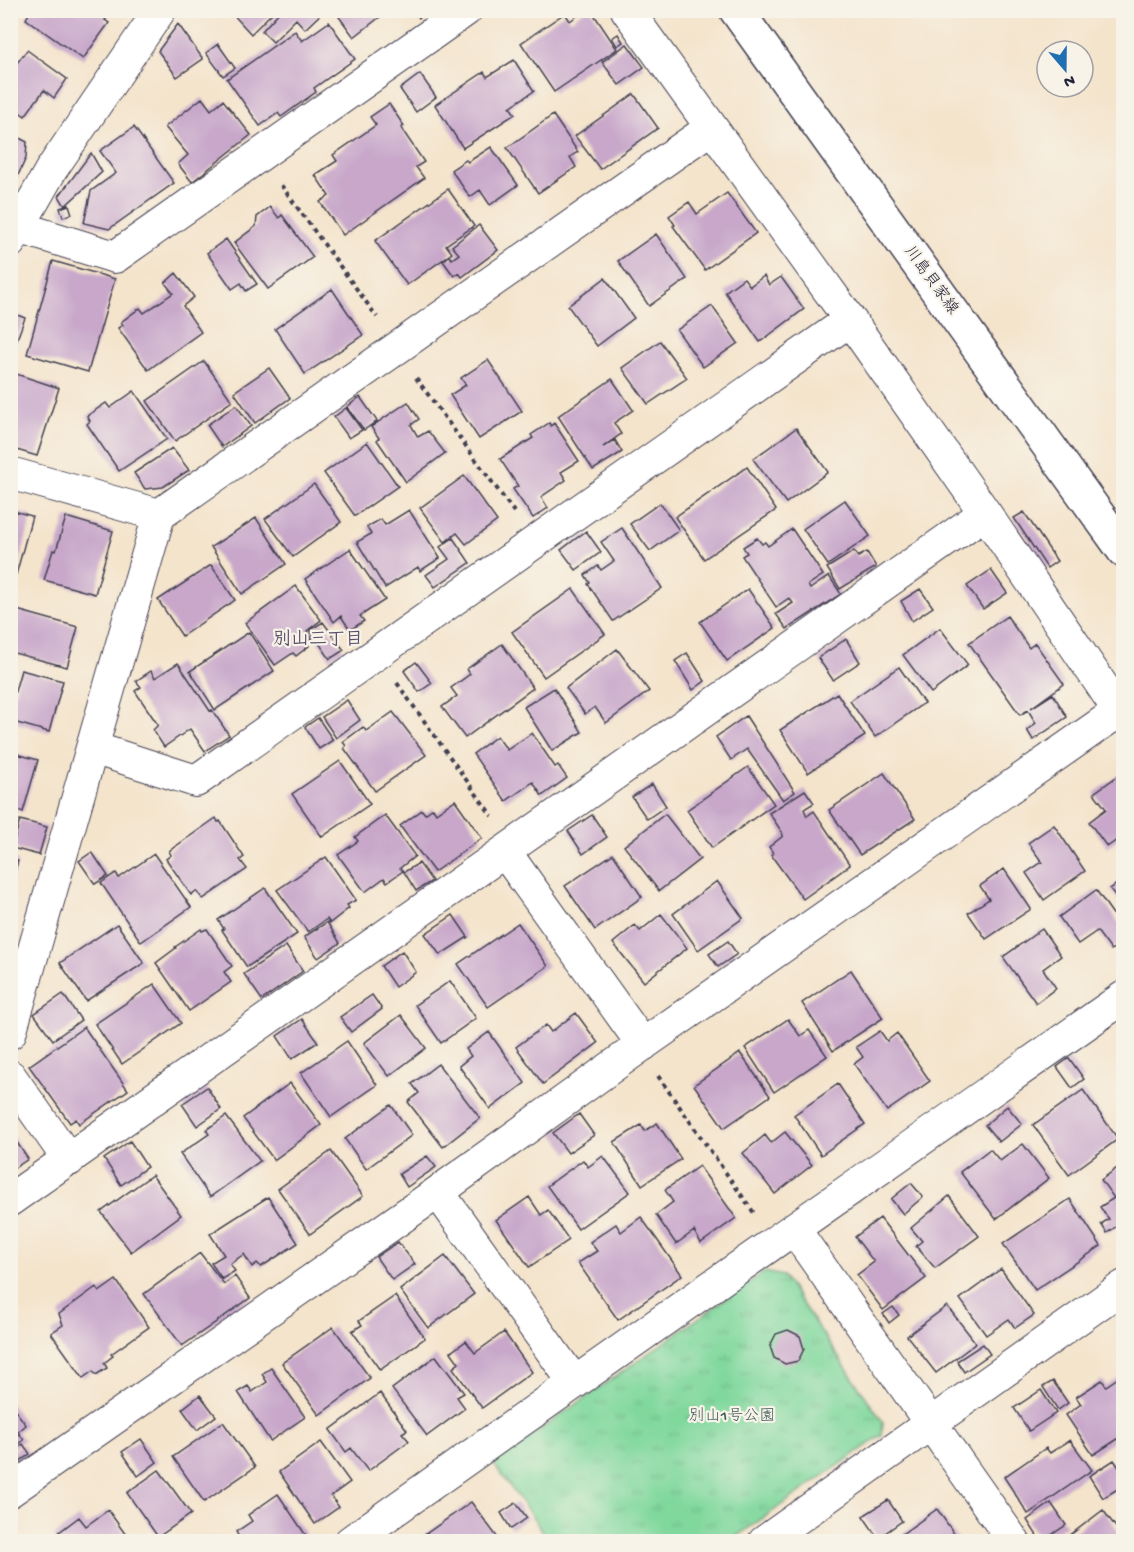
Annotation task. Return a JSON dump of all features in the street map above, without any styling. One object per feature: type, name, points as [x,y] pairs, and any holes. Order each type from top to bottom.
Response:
[{"type":"main road","name":"川島貝家線","points":[[736,10],[1124,551]]},
{"type":"street","points":[[160,11],[51,170],[14,234],[115,257],[466,10]]},
{"type":"street","points":[[10,1491],[438,1192],[641,1046],[1121,714],[985,513],[850,320],[627,10]]},
{"type":"street","points":[[10,1034],[159,515],[711,128]]},
{"type":"street","points":[[93,748],[196,781],[850,320]]},
{"type":"street","points":[[10,473],[159,515]]},
{"type":"street","points":[[10,1200],[985,513]]},
{"type":"street","points":[[509,849],[641,1046]]},
{"type":"street","points":[[350,1542],[574,1382],[1124,997]]},
{"type":"street","points":[[10,1076],[69,1160]]},
{"type":"street","points":[[438,1192],[574,1382]]},
{"type":"street","points":[[784,1236],[931,1424],[1014,1542]]},
{"type":"street","points":[[764,1542],[1124,1286]]},
{"type":"path","points":[[260,155],[536,542]]},
{"type":"path","points":[[377,654],[509,849]]},
{"type":"path","points":[[641,1046],[784,1236]]},
{"type":"green space","name":"別山1号公園","points":[[764,1272],[783,1276],[883,1422],[882,1435],[730,1541],[550,1541],[493,1463]]},
{"type":"building","points":[[31,10],[112,10],[105,20],[109,23],[83,59],[26,19]]},
{"type":"building","points":[[229,10],[275,10],[251,34]]},
{"type":"building","points":[[281,10],[325,10],[305,29],[296,19],[273,42],[262,31]]},
{"type":"building","points":[[334,10],[389,10],[354,37]]},
{"type":"building","points":[[414,10],[430,10],[419,18]]},
{"type":"building","points":[[585,10],[591,10],[617,49],[554,92],[521,43],[565,13],[570,21]]},
{"type":"building","points":[[329,22],[355,59],[314,88],[316,92],[281,117],[278,113],[260,126],[227,79],[295,31],[302,41]]},
{"type":"building","points":[[178,24],[203,59],[177,77],[158,51]]},
{"type":"building","points":[[618,34],[623,42],[617,46],[612,38]]},
{"type":"building","points":[[218,44],[235,68],[223,76],[206,53]]},
{"type":"building","points":[[627,44],[644,67],[619,85],[602,62]]},
{"type":"building","points":[[27,50],[67,79],[54,98],[44,90],[25,116],[10,105],[10,72]]},
{"type":"building","points":[[514,60],[534,91],[510,107],[515,114],[463,148],[435,105],[484,72],[487,77]]},
{"type":"building","points":[[420,74],[436,97],[416,112],[400,89]]},
{"type":"building","points":[[634,94],[658,128],[600,169],[575,136]]},
{"type":"building","points":[[202,98],[211,110],[223,100],[251,135],[192,182],[178,164],[188,155],[165,127]]},
{"type":"building","points":[[389,104],[404,126],[401,128],[424,162],[416,167],[424,178],[343,235],[320,202],[329,196],[315,175],[337,161],[333,155],[376,125],[370,117]]},
{"type":"building","points":[[553,115],[578,152],[570,157],[576,167],[538,193],[507,148]]},
{"type":"building","points":[[134,127],[174,183],[109,229],[84,223],[91,191],[116,173],[100,151]]},
{"type":"building","points":[[10,133],[27,142],[26,158],[14,184],[10,187]]},
{"type":"building","points":[[491,147],[518,185],[490,205],[480,190],[470,197],[451,170]]},
{"type":"building","points":[[91,153],[102,172],[65,206],[59,196]]},
{"type":"building","points":[[448,189],[474,226],[446,245],[452,253],[407,285],[375,241]]},
{"type":"building","points":[[727,193],[756,233],[705,270],[673,226],[675,225],[669,216],[689,202],[697,214]]},
{"type":"building","points":[[69,205],[72,214],[63,217],[60,208]]},
{"type":"building","points":[[270,207],[279,218],[282,215],[313,257],[268,289],[234,243],[256,226],[257,217]]},
{"type":"building","points":[[479,225],[498,250],[462,277],[459,273],[454,276],[443,261],[449,256],[452,259],[459,254],[452,246]]},
{"type":"building","points":[[656,234],[687,279],[649,306],[618,261]]},
{"type":"building","points":[[226,239],[257,284],[246,291],[241,283],[232,289],[207,253]]},
{"type":"building","points":[[53,261],[115,279],[88,372],[27,354]]},
{"type":"building","points":[[176,273],[194,297],[183,306],[201,332],[148,370],[118,328],[123,325],[121,322],[140,308],[144,313],[173,293],[165,283]]},
{"type":"building","points":[[764,276],[769,285],[781,277],[804,309],[760,342],[725,292],[744,278],[750,286]]},
{"type":"building","points":[[605,278],[634,318],[597,346],[568,306]]},
{"type":"building","points":[[332,289],[363,335],[305,374],[275,329]]},
{"type":"building","points":[[712,306],[738,343],[703,367],[677,330]]},
{"type":"building","points":[[10,312],[25,318],[11,355],[10,355]]},
{"type":"building","points":[[660,341],[687,378],[648,404],[622,368]]},
{"type":"building","points":[[488,360],[522,411],[479,439],[450,395],[466,385],[461,378]]},
{"type":"building","points":[[204,361],[232,401],[175,441],[147,401]]},
{"type":"building","points":[[269,368],[290,398],[255,423],[234,392]]},
{"type":"building","points":[[13,373],[59,388],[37,456],[10,448],[10,382]]},
{"type":"building","points":[[612,379],[633,410],[614,423],[621,434],[603,447],[615,440],[622,452],[593,470],[558,416]]},
{"type":"building","points":[[134,391],[167,439],[119,471],[87,424],[90,421],[87,416],[106,403],[110,408]]},
{"type":"building","points":[[360,397],[377,421],[364,430],[347,407]]},
{"type":"building","points":[[408,402],[419,419],[411,425],[418,437],[428,431],[445,453],[406,482],[377,440],[379,438],[371,427]]},
{"type":"building","points":[[236,405],[251,426],[222,447],[207,425]]},
{"type":"building","points":[[346,408],[362,430],[349,438],[334,417]]},
{"type":"building","points":[[549,423],[551,426],[554,423],[579,461],[561,472],[566,480],[541,497],[548,508],[533,518],[513,489],[518,486],[500,459],[533,438],[531,435]]},
{"type":"building","points":[[796,428],[828,472],[786,503],[753,459]]},
{"type":"building","points":[[367,442],[398,486],[355,516],[324,473]]},
{"type":"building","points":[[172,448],[189,470],[163,487],[145,489],[134,473]]},
{"type":"building","points":[[747,467],[776,510],[704,559],[675,517]]},
{"type":"building","points":[[464,476],[497,521],[466,544],[457,533],[445,542],[420,508]]},
{"type":"building","points":[[314,484],[341,522],[293,557],[265,519]]},
{"type":"building","points":[[845,500],[870,536],[828,565],[803,529]]},
{"type":"building","points":[[660,503],[679,530],[650,551],[630,524]]},
{"type":"building","points":[[10,510],[32,516],[16,575],[10,574]]},
{"type":"building","points":[[409,510],[440,558],[420,571],[418,567],[385,588],[357,542],[371,534],[367,527],[381,519],[385,525]]},
{"type":"building","points":[[1024,512],[1057,561],[1047,568],[1014,518]]},
{"type":"building","points":[[66,517],[113,531],[95,594],[44,580]]},
{"type":"building","points":[[256,518],[286,564],[242,594],[211,547]]},
{"type":"building","points":[[622,528],[662,588],[613,621],[588,584],[590,583],[585,575],[598,566],[601,570],[614,561],[601,542]]},
{"type":"building","points":[[792,529],[823,575],[808,585],[810,589],[829,576],[841,594],[787,629],[776,614],[793,603],[789,598],[776,607],[742,556],[747,553],[743,547],[757,538],[762,544],[765,542],[768,546]]},
{"type":"building","points":[[586,531],[601,552],[576,570],[561,550]]},
{"type":"building","points":[[453,538],[470,563],[435,587],[426,575],[449,559],[440,547]]},
{"type":"building","points":[[350,549],[385,600],[360,616],[364,621],[350,630],[341,616],[334,622],[305,579]]},
{"type":"building","points":[[854,551],[858,557],[867,552],[876,567],[840,589],[827,568]]},
{"type":"building","points":[[211,565],[235,600],[182,636],[158,600]]},
{"type":"building","points":[[991,570],[1007,593],[983,609],[967,586]]},
{"type":"building","points":[[296,586],[321,620],[307,631],[312,638],[307,642],[309,646],[296,656],[293,653],[275,665],[245,623]]},
{"type":"building","points":[[573,589],[605,634],[544,677],[512,632]]},
{"type":"building","points":[[748,589],[775,628],[727,661],[700,622]]},
{"type":"building","points":[[920,589],[933,607],[912,621],[901,601]]},
{"type":"building","points":[[17,610],[78,627],[67,667],[10,652],[10,633]]},
{"type":"building","points":[[1007,616],[1029,648],[1035,643],[1064,684],[1031,708],[1053,694],[1067,717],[1033,740],[1027,730],[1036,723],[1028,710],[1020,715],[969,643]]},
{"type":"building","points":[[323,622],[344,650],[330,659],[310,630]]},
{"type":"building","points":[[940,628],[968,665],[931,693],[903,655]]},
{"type":"building","points":[[249,632],[274,671],[215,710],[190,671]]},
{"type":"building","points":[[846,639],[860,662],[833,680],[818,658]]},
{"type":"building","points":[[502,644],[533,688],[465,738],[442,707],[457,696],[451,688],[470,674],[467,669]]},
{"type":"building","points":[[617,649],[649,691],[606,723],[595,707],[585,714],[566,688]]},
{"type":"building","points":[[687,653],[705,681],[693,690],[675,661]]},
{"type":"building","points":[[416,662],[432,683],[419,692],[404,671]]},
{"type":"building","points":[[178,663],[229,735],[205,751],[190,729],[164,747],[153,730],[158,725],[135,691],[141,687],[136,681],[151,671],[155,678]]},
{"type":"building","points":[[899,667],[924,703],[875,737],[850,701]]},
{"type":"building","points":[[21,670],[63,681],[49,732],[10,721],[10,709]]},
{"type":"building","points":[[554,688],[582,732],[552,751],[524,707]]},
{"type":"building","points":[[837,693],[865,736],[808,773],[780,730]]},
{"type":"building","points":[[347,700],[360,720],[336,738],[322,717]]},
{"type":"building","points":[[393,712],[426,755],[375,791],[344,748],[346,746],[343,742],[363,727],[366,731]]},
{"type":"building","points":[[746,716],[795,792],[783,800],[747,749],[731,760],[716,737]]},
{"type":"building","points":[[318,718],[333,740],[319,749],[305,727]]},
{"type":"building","points":[[532,733],[555,767],[558,765],[567,778],[542,796],[533,782],[506,801],[473,754],[497,736],[507,750]]},
{"type":"building","points":[[10,752],[38,760],[23,812],[10,808]]},
{"type":"building","points":[[340,761],[370,804],[322,837],[292,794]]},
{"type":"building","points":[[748,767],[774,804],[712,848],[687,810]]},
{"type":"building","points":[[884,773],[915,819],[860,855],[829,810]]},
{"type":"building","points":[[1119,775],[1124,781],[1124,835],[1107,847],[1089,822],[1106,809],[1094,793]]},
{"type":"building","points":[[652,784],[666,806],[647,819],[632,797]]},
{"type":"building","points":[[805,790],[814,803],[804,809],[807,816],[814,811],[850,865],[803,899],[771,855],[773,853],[769,847],[783,836],[769,813]]},
{"type":"building","points":[[455,800],[482,838],[434,872],[400,826],[422,810],[425,814],[433,808],[436,813]]},
{"type":"building","points":[[665,814],[700,859],[659,891],[624,846]]},
{"type":"building","points":[[385,815],[415,856],[400,868],[403,871],[387,882],[384,878],[365,892],[338,855],[358,841],[355,837]]},
{"type":"building","points":[[592,815],[607,837],[583,854],[568,831]]},
{"type":"building","points":[[216,818],[244,857],[240,860],[247,869],[203,899],[196,891],[191,895],[166,859],[171,855],[169,851]]},
{"type":"building","points":[[20,820],[47,827],[39,855],[12,848]]},
{"type":"building","points":[[10,822],[15,823],[11,837],[10,836]]},
{"type":"building","points":[[1054,825],[1085,871],[1044,900],[1026,873],[1042,862],[1028,843]]},
{"type":"building","points":[[92,852],[108,876],[95,884],[79,861]]},
{"type":"building","points":[[154,854],[191,907],[141,942],[101,883],[116,873],[119,878]]},
{"type":"building","points":[[613,854],[642,897],[595,930],[565,886]]},
{"type":"building","points":[[326,857],[356,900],[347,905],[349,908],[330,923],[327,919],[308,932],[277,890]]},
{"type":"building","points":[[10,858],[18,861],[11,884],[10,884]]},
{"type":"building","points":[[419,863],[432,881],[416,891],[404,872]]},
{"type":"building","points":[[1004,869],[1031,909],[986,939],[968,913],[989,899],[980,886]]},
{"type":"building","points":[[1124,879],[1124,907],[1110,889]]},
{"type":"building","points":[[717,881],[743,918],[698,950],[673,914]]},
{"type":"building","points":[[265,888],[297,934],[247,967],[222,930],[224,929],[218,920]]},
{"type":"building","points":[[1096,890],[1124,930],[1124,941],[1111,950],[1097,931],[1078,944],[1059,917]]},
{"type":"building","points":[[661,914],[687,948],[644,982],[613,943],[635,925],[640,931]]},
{"type":"building","points":[[453,915],[468,937],[440,955],[425,934]]},
{"type":"building","points":[[327,922],[340,943],[318,958],[304,937]]},
{"type":"building","points":[[518,923],[548,966],[488,1007],[458,964]]},
{"type":"building","points":[[117,924],[144,963],[86,1001],[60,963]]},
{"type":"building","points":[[201,929],[202,931],[207,929],[232,966],[224,972],[231,982],[189,1011],[156,963]]},
{"type":"building","points":[[1042,929],[1061,956],[1043,969],[1056,988],[1036,1003],[1003,957]]},
{"type":"building","points":[[728,941],[737,954],[718,967],[709,954]]},
{"type":"building","points":[[286,946],[303,971],[262,1000],[244,974]]},
{"type":"building","points":[[402,951],[416,972],[395,987],[381,966]]},
{"type":"building","points":[[851,970],[883,1018],[833,1051],[802,1003]]},
{"type":"building","points":[[450,981],[476,1018],[441,1043],[415,1005]]},
{"type":"building","points":[[154,984],[181,1023],[122,1064],[95,1024]]},
{"type":"building","points":[[63,994],[81,1020],[53,1040],[34,1014]]},
{"type":"building","points":[[372,995],[382,1009],[351,1032],[340,1017]]},
{"type":"building","points":[[576,1013],[598,1043],[543,1084],[516,1047],[546,1025],[551,1032]]},
{"type":"building","points":[[401,1015],[426,1048],[389,1076],[364,1043]]},
{"type":"building","points":[[302,1019],[318,1042],[292,1059],[277,1036]]},
{"type":"building","points":[[788,1019],[800,1036],[809,1030],[827,1056],[774,1092],[745,1048]]},
{"type":"building","points":[[84,1027],[128,1090],[79,1124],[76,1119],[70,1123],[29,1066]]},
{"type":"building","points":[[880,1031],[887,1041],[897,1033],[930,1081],[887,1111],[854,1064],[863,1057],[856,1047]]},
{"type":"building","points":[[489,1032],[525,1083],[490,1109],[459,1066],[471,1056],[466,1049]]},
{"type":"building","points":[[347,1041],[377,1085],[331,1117],[301,1073]]},
{"type":"building","points":[[740,1053],[770,1096],[724,1128],[694,1085]]},
{"type":"building","points":[[1069,1058],[1084,1079],[1072,1088],[1057,1067]]},
{"type":"building","points":[[438,1064],[480,1118],[443,1147],[408,1102],[419,1093],[412,1084]]},
{"type":"building","points":[[290,1083],[321,1125],[274,1160],[243,1118]]},
{"type":"building","points":[[838,1084],[865,1124],[821,1155],[794,1115]]},
{"type":"building","points":[[207,1087],[221,1109],[197,1126],[182,1104]]},
{"type":"building","points":[[1083,1090],[1118,1139],[1069,1175],[1033,1125]]},
{"type":"building","points":[[391,1105],[412,1135],[366,1169],[345,1139]]},
{"type":"building","points":[[1007,1106],[1022,1124],[999,1142],[985,1125]]},
{"type":"building","points":[[579,1114],[594,1135],[568,1153],[553,1133]]},
{"type":"building","points":[[226,1116],[260,1161],[210,1197],[180,1154],[209,1134],[206,1130]]},
{"type":"building","points":[[657,1123],[681,1159],[642,1185],[614,1142],[641,1125],[645,1131]]},
{"type":"building","points":[[10,1132],[28,1159],[10,1171]]},
{"type":"building","points":[[785,1132],[812,1165],[775,1194],[743,1153],[765,1135],[771,1143]]},
{"type":"building","points":[[130,1141],[147,1167],[121,1185],[104,1159]]},
{"type":"building","points":[[1023,1144],[1049,1178],[996,1219],[960,1172],[990,1149],[1000,1161]]},
{"type":"building","points":[[331,1151],[363,1196],[310,1234],[278,1189]]},
{"type":"building","points":[[427,1156],[436,1167],[407,1187],[399,1174]]},
{"type":"building","points":[[603,1156],[630,1192],[578,1229],[547,1186],[583,1160],[588,1167]]},
{"type":"building","points":[[1124,1163],[1124,1221],[1107,1233],[1101,1224],[1109,1219],[1100,1207],[1114,1198],[1101,1180]]},
{"type":"building","points":[[699,1166],[736,1218],[701,1243],[694,1231],[676,1244],[656,1215],[673,1202],[665,1190]]},
{"type":"building","points":[[152,1175],[181,1215],[131,1252],[101,1212]]},
{"type":"building","points":[[911,1183],[923,1197],[903,1214],[891,1199]]},
{"type":"building","points":[[949,1196],[979,1236],[935,1268],[916,1246],[922,1241],[911,1228]]},
{"type":"building","points":[[268,1197],[298,1243],[261,1267],[257,1263],[252,1267],[244,1254],[230,1264],[235,1271],[222,1279],[211,1263],[224,1255],[210,1234]]},
{"type":"building","points":[[529,1197],[541,1215],[548,1210],[569,1240],[529,1267],[496,1220]]},
{"type":"building","points":[[1070,1199],[1101,1246],[1035,1290],[1003,1244]]},
{"type":"building","points":[[641,1217],[682,1275],[618,1320],[578,1263],[597,1251],[590,1242],[616,1224],[621,1232]]},
{"type":"building","points":[[880,1218],[926,1278],[883,1310],[857,1275],[874,1262],[855,1237]]},
{"type":"building","points":[[398,1242],[415,1264],[392,1280],[376,1257]]},
{"type":"building","points":[[200,1253],[224,1284],[235,1276],[250,1298],[182,1346],[144,1294]]},
{"type":"building","points":[[445,1256],[474,1294],[428,1328],[400,1290]]},
{"type":"building","points":[[1001,1269],[1034,1315],[1015,1328],[1009,1319],[986,1335],[960,1299]]},
{"type":"building","points":[[116,1280],[149,1327],[111,1354],[113,1356],[104,1363],[107,1368],[96,1375],[93,1371],[83,1378],[51,1333],[63,1325],[59,1314],[96,1287],[99,1292]]},
{"type":"building","points":[[395,1296],[425,1338],[380,1370],[352,1331],[362,1325],[359,1321]]},
{"type":"building","points":[[947,1306],[976,1343],[936,1373],[907,1336]]},
{"type":"building","points":[[893,1307],[899,1315],[889,1323],[883,1314]]},
{"type":"building","points":[[333,1327],[370,1378],[319,1415],[282,1363]]},
{"type":"building","points":[[788,1330],[800,1336],[804,1349],[798,1361],[785,1364],[774,1358],[770,1346],[776,1334]]},
{"type":"building","points":[[504,1332],[532,1372],[482,1408],[453,1368],[459,1363],[451,1352],[466,1341],[475,1353]]},
{"type":"building","points":[[983,1344],[990,1354],[964,1372],[957,1361]]},
{"type":"building","points":[[436,1356],[464,1393],[457,1397],[465,1408],[427,1436],[392,1389]]},
{"type":"building","points":[[271,1368],[305,1417],[270,1441],[238,1392],[248,1386],[252,1392],[267,1382],[262,1374]]},
{"type":"building","points":[[1124,1374],[1124,1435],[1093,1455],[1066,1415],[1081,1404],[1076,1397],[1102,1380],[1106,1386]]},
{"type":"building","points":[[1053,1381],[1068,1403],[1058,1410],[1043,1387]]},
{"type":"building","points":[[1041,1390],[1056,1413],[1029,1431],[1014,1408]]},
{"type":"building","points":[[380,1393],[407,1430],[402,1433],[409,1441],[368,1471],[351,1448],[346,1452],[330,1430]]},
{"type":"building","points":[[200,1395],[216,1416],[197,1430],[182,1409]]},
{"type":"building","points":[[10,1403],[26,1425],[18,1432],[24,1440],[10,1450]]},
{"type":"building","points":[[223,1422],[255,1467],[204,1502],[173,1457]]},
{"type":"building","points":[[141,1439],[157,1462],[138,1476],[122,1452]]},
{"type":"building","points":[[1070,1440],[1092,1470],[1028,1514],[1004,1477],[1046,1448],[1050,1453]]},
{"type":"building","points":[[321,1442],[350,1482],[331,1496],[339,1507],[315,1524],[279,1472]]},
{"type":"building","points":[[23,1444],[30,1454],[10,1468],[10,1453]]},
{"type":"building","points":[[1114,1460],[1124,1475],[1124,1485],[1103,1498],[1089,1476]]},
{"type":"building","points":[[159,1470],[191,1514],[158,1537],[127,1493]]},
{"type":"building","points":[[278,1494],[309,1540],[307,1542],[242,1542],[236,1532],[252,1521],[248,1515]]},
{"type":"building","points":[[888,1500],[902,1521],[878,1538],[863,1516]]},
{"type":"building","points":[[471,1502],[498,1538],[493,1542],[423,1542],[420,1538]]},
{"type":"building","points":[[516,1503],[527,1518],[511,1529],[501,1513]]},
{"type":"building","points":[[1051,1503],[1066,1525],[1041,1542],[1027,1520]]},
{"type":"building","points":[[937,1509],[960,1542],[907,1542],[902,1534]]},
{"type":"building","points":[[108,1510],[131,1542],[58,1542],[54,1536],[79,1517],[86,1526]]},
{"type":"building","points":[[1103,1510],[1124,1538],[1124,1542],[1061,1542]]},
{"type":"district","name":"別山三丁目","points":[[318,640]]}]
